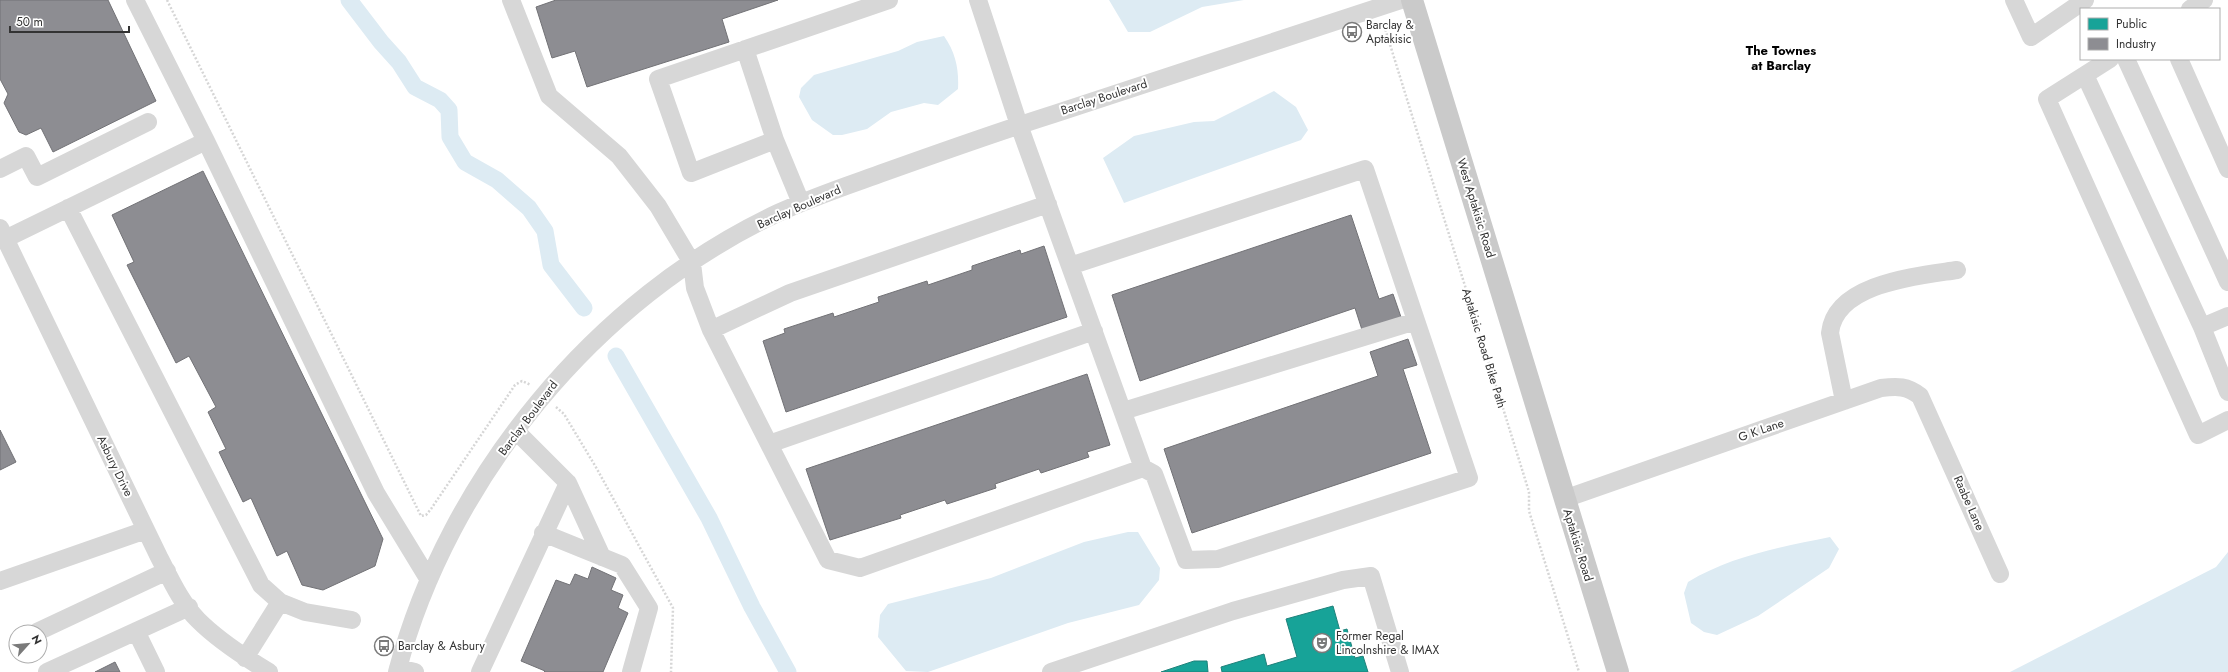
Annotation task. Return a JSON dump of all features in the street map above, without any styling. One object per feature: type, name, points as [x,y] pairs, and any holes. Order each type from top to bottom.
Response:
[{"type":"main road","name":"West Aptakisic Road","points":[[1412,0],[1540,417]]},
{"type":"main road","name":"Aptakisic Road","points":[[1540,417],[1618,672]]},
{"type":"street","points":[[135,0],[206,141],[376,493],[429,580]]},
{"type":"street","points":[[511,0],[550,96],[619,156],[658,206],[692,263],[695,288],[711,330],[828,560],[860,568],[1143,468]]},
{"type":"street","points":[[775,140],[691,173],[658,79],[889,0]]},
{"type":"street","points":[[978,0],[1019,125],[1143,468],[1154,474],[1186,560],[1218,559],[1469,478],[1365,169],[1070,266]]},
{"type":"street","name":"Barclay Boulevard","points":[[404,671],[429,580],[458,519],[516,432],[549,387],[596,340],[648,294],[692,263],[776,214],[801,203],[1019,125],[1401,0]]},
{"type":"street","points":[[2014,0],[2031,37],[2085,0]]},
{"type":"street","points":[[2192,8],[2204,0]]},
{"type":"street","points":[[745,49],[775,140],[801,203]]},
{"type":"street","points":[[2108,60],[2047,99],[2198,435],[2228,420]]},
{"type":"street","points":[[2126,60],[2228,282]]},
{"type":"street","points":[[2179,60],[2228,169]]},
{"type":"street","points":[[2085,75],[2202,327],[2228,392]]},
{"type":"street","points":[[0,168],[26,156],[37,177],[148,122]]},
{"type":"street","points":[[3,234],[68,208],[206,141]]},
{"type":"street","points":[[711,330],[790,293],[1048,204]]},
{"type":"street","points":[[68,208],[261,585],[280,602],[305,612],[352,620]]},
{"type":"street","name":"Asbury Drive","points":[[3,234],[166,571],[197,619],[245,658],[270,672]]},
{"type":"street","points":[[1844,401],[1830,333],[1831,325],[1837,312],[1844,304],[1876,287],[1902,279],[1957,270]]},
{"type":"street","points":[[2202,327],[2228,316]]},
{"type":"street","points":[[1123,411],[1416,321]]},
{"type":"street","points":[[769,444],[1094,331]]},
{"type":"street","name":"G K Lane","points":[[1564,499],[1881,388],[1899,386],[1910,388],[1920,396],[1937,432]]},
{"type":"street","points":[[516,432],[568,483],[602,557]]},
{"type":"street","name":"Raabe Lane","points":[[1937,432],[2000,574]]},
{"type":"street","points":[[480,672],[543,533],[568,483]]},
{"type":"street","points":[[0,581],[146,530]]},
{"type":"street","points":[[543,533],[622,565],[649,608],[630,672]]},
{"type":"street","points":[[48,627],[166,571]]},
{"type":"street","points":[[1051,672],[1233,611],[1343,580],[1371,576],[1400,672]]},
{"type":"street","points":[[245,658],[280,602]]},
{"type":"street","points":[[47,672],[189,607]]},
{"type":"street","points":[[136,631],[156,672]]},
{"type":"path","points":[[167,0],[421,516],[426,515],[431,509],[515,385],[522,381],[530,384]]},
{"type":"path","name":"Aptakisic Road Bike Path","points":[[1384,25],[1529,492],[1529,511],[1579,672]]},
{"type":"path","points":[[554,405],[564,414],[597,469],[673,608],[671,672]]},
{"type":"shaded area","points":[[1109,0],[1244,0],[1202,7],[1150,32],[1128,32]]},
{"type":"shaded area","points":[[944,36],[956,62],[958,89],[938,105],[924,103],[891,112],[867,129],[842,135],[833,135],[812,120],[799,97],[801,88],[814,75],[898,51],[917,42]]},
{"type":"shaded area","points":[[1274,91],[1296,107],[1308,130],[1301,140],[1124,203],[1103,158],[1134,136],[1194,122],[1214,121]]},
{"type":"shaded area","points":[[1128,532],[1138,532],[1160,568],[1159,580],[1139,605],[1068,623],[928,672],[906,671],[878,637],[880,615],[888,604],[991,578],[1084,542]]},
{"type":"shaded area","points":[[1830,537],[1839,549],[1829,568],[1758,616],[1717,635],[1704,632],[1691,623],[1684,593],[1688,582],[1721,565],[1739,559],[1775,549]]},
{"type":"shaded area","points":[[2228,552],[2228,672],[2010,672],[2216,567]]},
{"type":"building: Public","name":"Former Regal Lincolnshire & IMAX","points":[[1333,606],[1340,631],[1347,629],[1355,658],[1363,656],[1368,672],[1222,672],[1221,667],[1264,654],[1267,666],[1297,657],[1286,619]]},
{"type":"building: Public","points":[[1194,661],[1207,661],[1208,672],[1161,672]]},
{"type":"building: Industry","points":[[0,0],[108,0],[156,101],[53,152],[41,128],[26,135],[19,132],[4,103],[8,94],[0,79]]},
{"type":"building: Industry","points":[[556,0],[778,0],[722,19],[729,42],[587,87],[575,51],[552,58],[536,7]]},
{"type":"building: Industry","points":[[203,171],[383,539],[375,566],[323,590],[302,585],[287,551],[277,556],[251,498],[243,502],[219,452],[226,449],[208,412],[216,407],[189,356],[176,363],[127,265],[134,262],[112,215]]},
{"type":"building: Industry","points":[[1351,215],[1379,299],[1393,294],[1402,320],[1363,333],[1355,308],[1140,381],[1112,295]]},
{"type":"building: Industry","points":[[1044,246],[1067,317],[786,412],[763,341],[785,333],[784,329],[833,313],[834,317],[879,302],[878,297],[927,281],[928,285],[972,270],[972,266],[1020,250],[1021,254]]},
{"type":"building: Industry","points":[[1408,339],[1417,365],[1403,369],[1431,453],[1192,533],[1164,449],[1378,376],[1370,352]]},
{"type":"building: Industry","points":[[1087,374],[1110,445],[1087,452],[1089,457],[1041,473],[1039,469],[995,484],[996,488],[947,504],[945,500],[900,515],[901,518],[830,540],[806,469]]},
{"type":"building: Industry","points":[[0,430],[16,462],[0,470]]},
{"type":"building: Industry","points":[[592,567],[616,578],[611,590],[623,595],[618,608],[628,613],[603,672],[544,672],[545,671],[521,661],[556,580],[570,585],[575,574],[588,579]]},
{"type":"building: Industry","points":[[115,662],[120,672],[95,672]]},
{"type":"waterway","points":[[349,0],[381,42],[399,62],[415,87],[440,100],[449,110],[450,137],[465,162],[497,180],[529,208],[545,231],[551,265],[584,308]]},
{"type":"waterway","points":[[616,356],[709,518],[752,607],[788,672]]},
{"type":"place","name":"Barclay & Aptakisic","points":[[1352,32]]},
{"type":"place","name":"Former Regal Lincolnshire & IMAX","points":[[1322,643]]},
{"type":"place","name":"Barclay & Asbury","points":[[384,646]]},
{"type":"district","name":"The Townes at Barclay","points":[[1781,58]]}]
